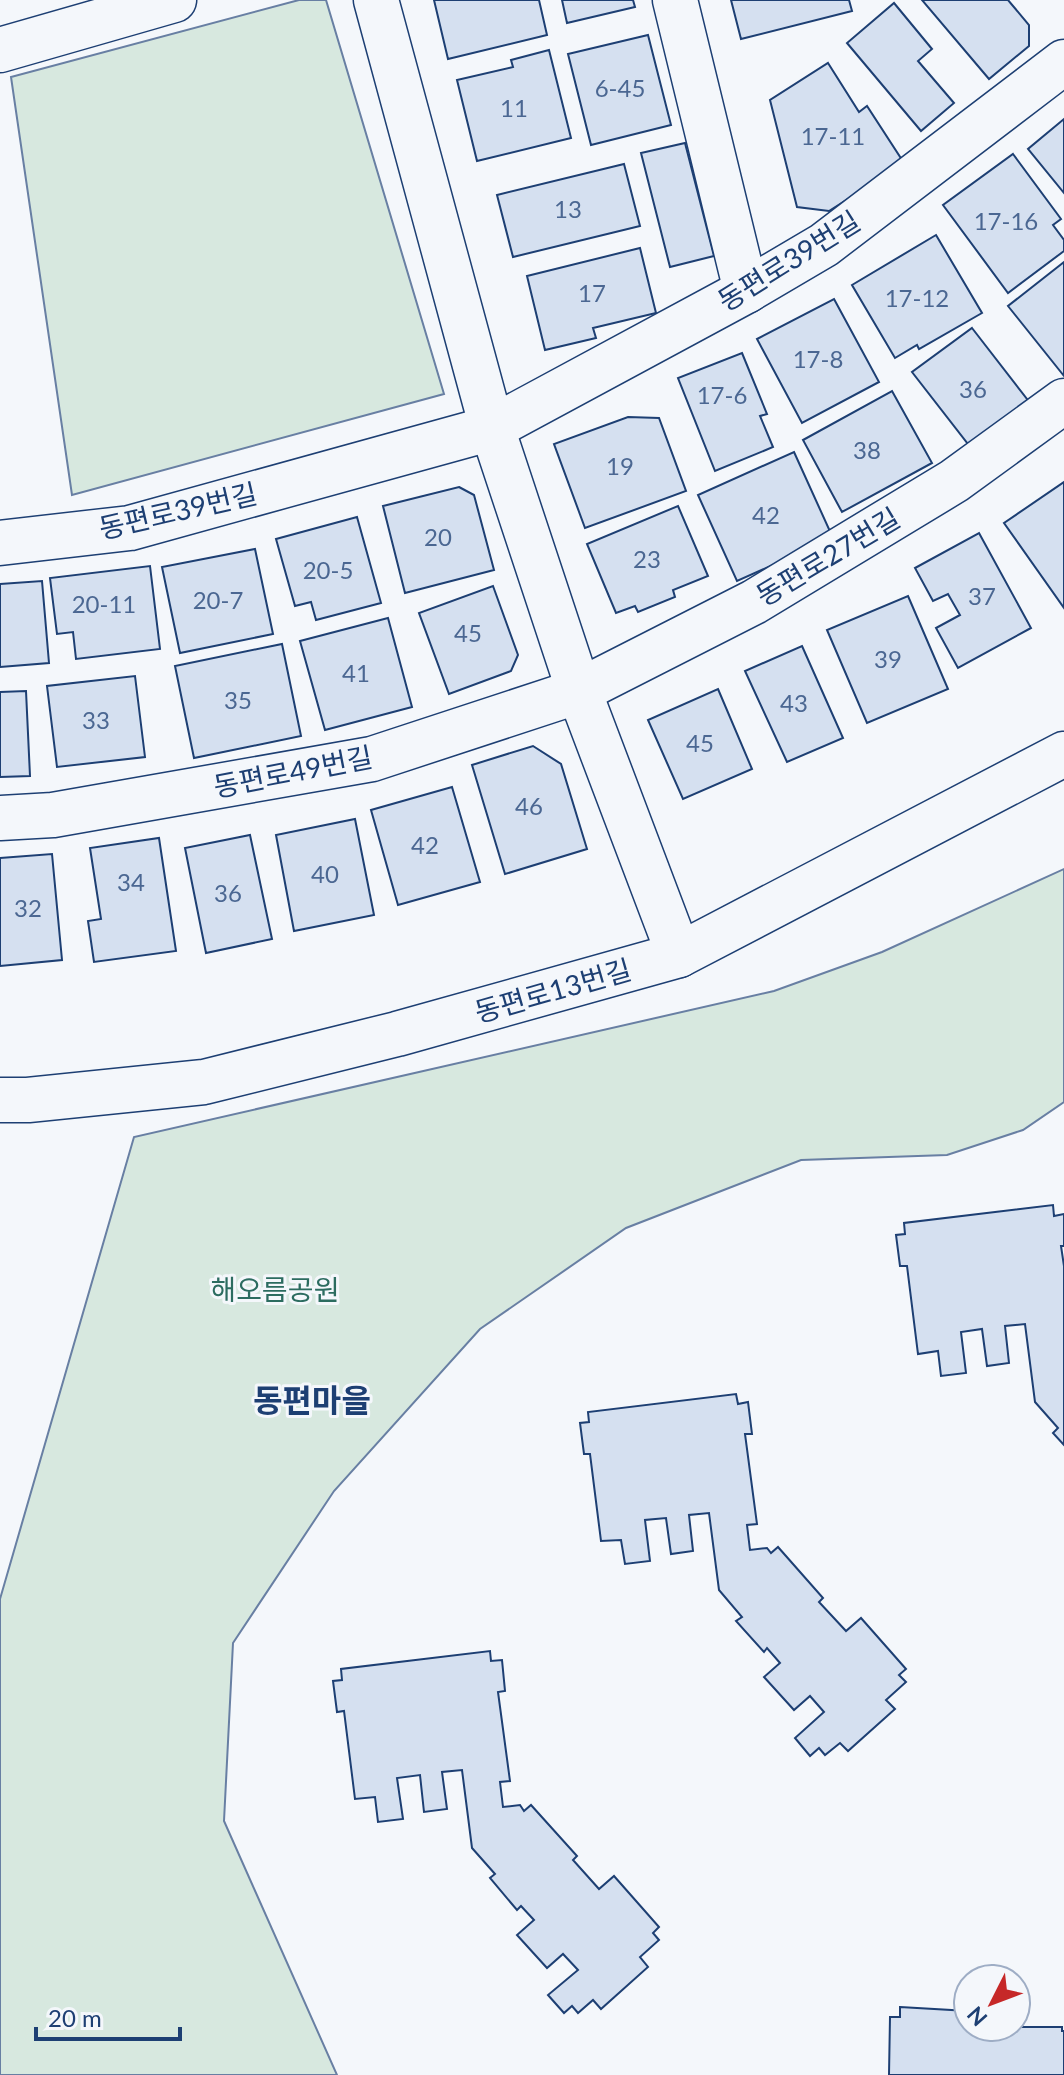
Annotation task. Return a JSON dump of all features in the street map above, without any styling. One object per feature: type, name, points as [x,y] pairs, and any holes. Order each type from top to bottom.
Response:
[{"type":"street","points":[[0,50],[174,0]]},
{"type":"street","points":[[376,0],[492,428],[579,691],[679,955]]},
{"type":"street","points":[[675,0],[746,291]]},
{"type":"street","name":"동편로39번길","points":[[0,543],[130,528],[492,428],[746,291],[824,245],[1064,62]]},
{"type":"street","name":"동편로27번길","points":[[579,691],[767,594],[954,481],[1064,401]]},
{"type":"street","name":"동편로49번길","points":[[0,818],[53,815],[372,759],[579,691]]},
{"type":"street","name":"동편로13번길","points":[[0,1100],[28,1100],[204,1082],[397,1034],[679,955],[1064,754]]},
{"type":"green space","points":[[299,0],[326,0],[444,394],[72,495],[11,77]]},
{"type":"green space","name":"해오름공원","points":[[1064,869],[1064,1102],[1023,1130],[947,1155],[801,1160],[626,1228],[480,1329],[334,1491],[233,1643],[224,1821],[337,2075],[0,2075],[0,1599],[134,1137],[774,991],[882,952]]},
{"type":"building","points":[[434,0],[539,0],[547,35],[448,59]]},
{"type":"building","points":[[562,0],[633,0],[635,7],[567,23]]},
{"type":"building","points":[[731,0],[849,0],[852,11],[741,39]]},
{"type":"building","points":[[922,0],[1008,0],[1029,25],[1029,46],[989,79]]},
{"type":"building","points":[[894,3],[932,49],[918,61],[954,103],[921,131],[847,43]]},
{"type":"building","points":[[648,35],[671,125],[591,145],[568,54]]},
{"type":"building","points":[[549,50],[571,138],[477,161],[457,80],[513,67],[511,60]]},
{"type":"building","points":[[828,63],[859,112],[867,106],[904,163],[829,211],[797,207],[770,100]]},
{"type":"building","points":[[1064,119],[1064,193],[1028,149]]},
{"type":"building","points":[[685,143],[714,256],[670,267],[641,153]]},
{"type":"building","points":[[1013,154],[1061,219],[1053,225],[1064,240],[1064,251],[1008,293],[943,205]]},
{"type":"building","points":[[624,164],[640,226],[513,257],[497,195]]},
{"type":"building","points":[[936,235],[982,313],[919,349],[917,345],[895,358],[852,285]]},
{"type":"building","points":[[640,248],[656,313],[593,328],[596,338],[545,350],[527,276]]},
{"type":"building","points":[[1064,262],[1064,376],[1008,306]]},
{"type":"building","points":[[834,299],[879,382],[802,423],[757,339]]},
{"type":"building","points":[[972,328],[1034,408],[975,453],[912,372]]},
{"type":"building","points":[[742,353],[767,414],[760,416],[773,447],[715,471],[678,378]]},
{"type":"building","points":[[892,391],[932,463],[842,512],[803,440]]},
{"type":"building","points":[[628,417],[659,418],[686,491],[585,528],[554,444]]},
{"type":"building","points":[[794,452],[833,538],[737,581],[698,495]]},
{"type":"building","points":[[1064,482],[1064,608],[1004,523]]},
{"type":"building","points":[[459,487],[474,495],[494,570],[405,593],[383,506]]},
{"type":"building","points":[[678,506],[708,576],[673,590],[675,597],[638,612],[635,606],[616,613],[587,544]]},
{"type":"building","points":[[357,517],[381,603],[316,620],[311,602],[295,606],[276,539]]},
{"type":"building","points":[[979,533],[1031,628],[958,668],[936,628],[960,615],[948,594],[933,601],[915,568]]},
{"type":"building","points":[[255,549],[273,634],[180,653],[162,567]]},
{"type":"building","points":[[150,566],[160,649],[76,659],[73,632],[57,634],[50,578]]},
{"type":"building","points":[[42,581],[49,663],[0,667],[0,584]]},
{"type":"building","points":[[493,586],[518,655],[511,671],[449,694],[419,613]]},
{"type":"building","points":[[908,596],[948,689],[867,723],[827,630]]},
{"type":"building","points":[[388,618],[412,707],[325,730],[300,641]]},
{"type":"building","points":[[282,644],[301,736],[194,758],[175,666]]},
{"type":"building","points":[[802,646],[843,738],[787,762],[745,671]]},
{"type":"building","points":[[135,676],[145,757],[57,767],[47,686]]},
{"type":"building","points":[[718,689],[752,769],[683,799],[648,720]]},
{"type":"building","points":[[26,691],[30,776],[0,777],[0,692]]},
{"type":"building","points":[[533,746],[561,764],[587,849],[505,874],[472,765]]},
{"type":"building","points":[[452,787],[480,882],[398,905],[371,810]]},
{"type":"building","points":[[355,819],[374,915],[294,931],[276,835]]},
{"type":"building","points":[[250,835],[272,939],[206,953],[185,848]]},
{"type":"building","points":[[159,838],[176,951],[94,962],[88,921],[101,919],[90,848]]},
{"type":"building","points":[[52,854],[62,960],[0,966],[0,858]]},
{"type":"building","points":[[1053,1205],[1054,1216],[1064,1214],[1064,1246],[1061,1246],[1064,1266],[1064,1445],[1053,1433],[1058,1428],[1035,1402],[1025,1324],[1005,1326],[1009,1363],[987,1366],[982,1329],[961,1332],[966,1373],[941,1376],[938,1351],[918,1354],[907,1266],[900,1266],[896,1235],[905,1234],[904,1223]]},
{"type":"building","points":[[736,1394],[738,1404],[748,1402],[752,1434],[745,1434],[757,1524],[747,1525],[750,1550],[767,1548],[771,1553],[778,1547],[823,1598],[819,1602],[846,1631],[861,1618],[906,1669],[899,1675],[906,1682],[886,1700],[895,1709],[848,1751],[840,1743],[825,1755],[819,1748],[810,1756],[795,1738],[824,1712],[810,1696],[794,1710],[764,1677],[780,1663],[767,1648],[764,1652],[736,1621],[742,1617],[719,1590],[709,1513],[689,1515],[693,1551],[671,1554],[666,1518],[645,1520],[650,1561],[625,1564],[621,1540],[601,1541],[590,1454],[584,1454],[580,1423],[589,1422],[588,1412]]},
{"type":"building","points":[[490,1651],[491,1661],[502,1660],[505,1691],[498,1692],[510,1781],[500,1782],[503,1807],[520,1805],[524,1811],[531,1805],[577,1856],[573,1860],[599,1889],[614,1876],[659,1927],[653,1933],[659,1940],[640,1957],[648,1967],[601,2009],[593,2000],[578,2013],[572,2006],[564,2013],[548,1995],[578,1970],[563,1954],[547,1968],[517,1935],[534,1920],[521,1906],[517,1910],[490,1878],[495,1874],[472,1848],[462,1770],[442,1772],[447,1809],[424,1812],[420,1775],[397,1778],[403,1819],[378,1822],[375,1797],[355,1799],[344,1711],[337,1712],[333,1681],[342,1680],[341,1669]]},
{"type":"building","points":[[900,2007],[952,2010],[952,2043],[1032,2043],[1032,2027],[1062,2027],[1064,2075],[889,2075],[890,2017],[900,2017]]},
{"type":"district","name":"동편마을","points":[[312,1401]]}]
